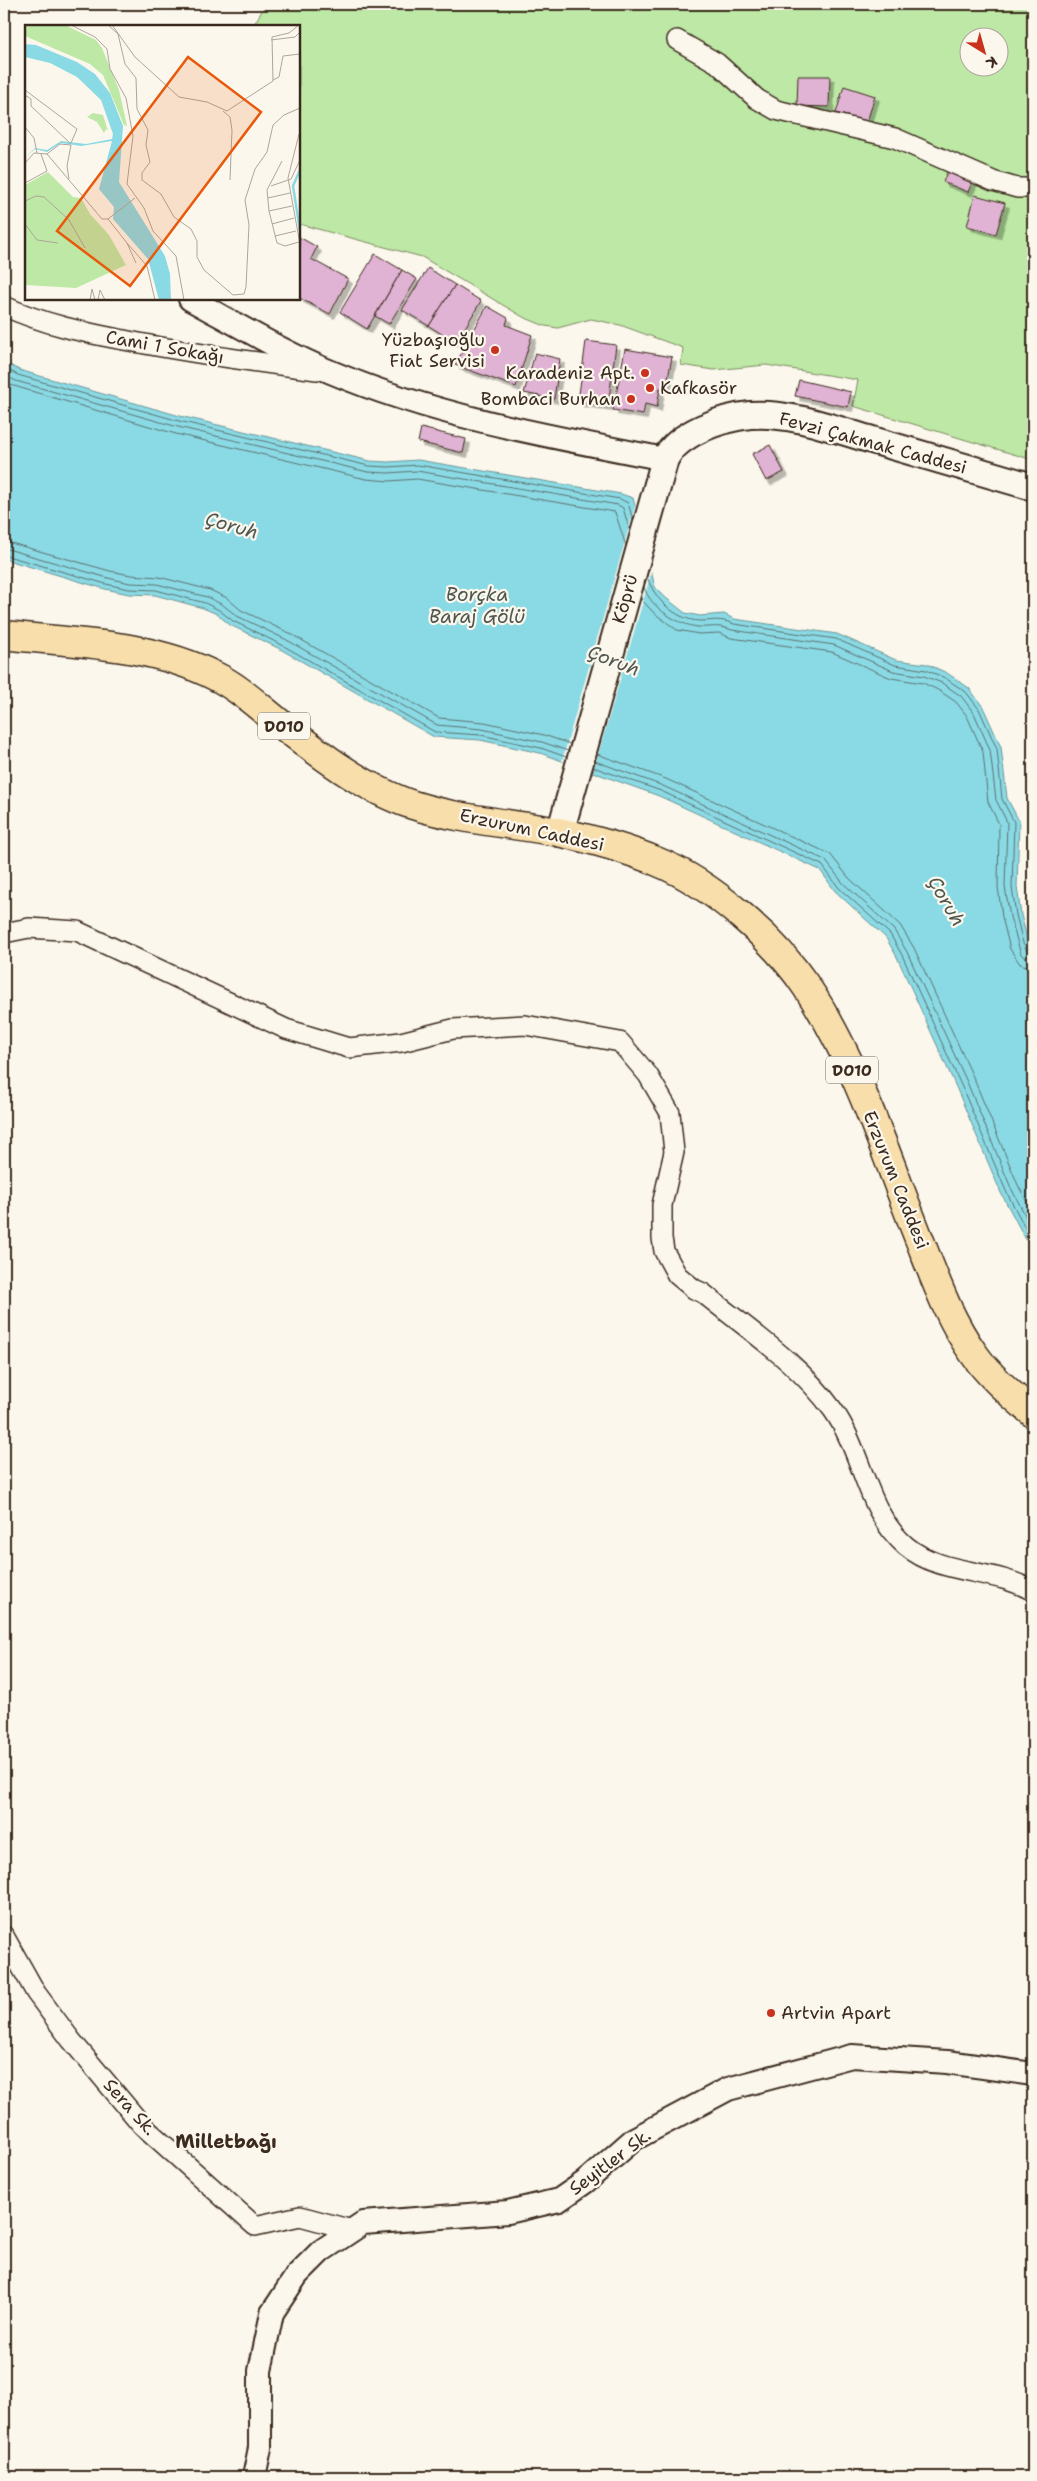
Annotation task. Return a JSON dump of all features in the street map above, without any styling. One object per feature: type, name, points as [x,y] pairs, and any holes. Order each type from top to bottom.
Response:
[{"type":"main road","name":"Fevzi Çakmak Caddesi","points":[[665,459],[673,447],[704,428],[750,415],[777,416],[827,427],[1033,487]]},
{"type":"main road","name":"Köprü","points":[[560,833],[665,459]]},
{"type":"main road","name":"Erzurum Caddesi","points":[[4,636],[132,649],[171,658],[216,676],[243,694],[301,739],[360,779],[413,805],[470,818],[560,833],[660,863],[692,880],[734,910],[786,960],[820,1008],[852,1072],[935,1279],[964,1339],[976,1358],[1005,1389],[1033,1413]]},
{"type":"street","points":[[677,40],[717,63],[757,99],[776,110],[895,138],[993,181],[1018,188],[1033,188]]},
{"type":"street","points":[[192,300],[331,372],[467,417],[516,429],[665,459]]},
{"type":"street","name":"Cami 1 Sokağı","points":[[4,306],[42,321],[86,333],[186,353],[331,372]]},
{"type":"street","points":[[4,932],[29,928],[76,931],[286,1030],[349,1048],[401,1042],[453,1029],[524,1025],[620,1042],[648,1075],[670,1113],[674,1152],[662,1206],[662,1238],[669,1264],[677,1275],[694,1289],[704,1293],[803,1376],[819,1392],[833,1410],[851,1442],[877,1510],[890,1529],[906,1546],[939,1564],[1002,1578],[1033,1591]]},
{"type":"street","name":"Sera Sk.","points":[[4,1936],[36,1993],[71,2040],[142,2124],[255,2226],[300,2216],[352,2230]]},
{"type":"street","name":"Seyitler Sk.","points":[[254,2477],[260,2448],[260,2371],[272,2313],[297,2275],[321,2251],[364,2223],[508,2212],[559,2200],[585,2182],[634,2139],[728,2089],[852,2056],[947,2062],[1033,2074]]},
{"type":"green space","points":[[266,4],[1033,4],[1033,460],[853,406],[858,380],[766,365],[714,370],[681,365],[683,348],[620,325],[591,319],[558,328],[545,326],[523,317],[422,257],[300,224],[300,25],[254,25]]},
{"type":"water","name":"Borçka Baraj Gölü","points":[[4,362],[19,370],[180,416],[370,461],[418,460],[621,494],[633,498],[655,587],[685,613],[700,616],[724,614],[734,619],[837,634],[896,660],[927,664],[947,673],[969,688],[983,707],[1001,747],[1007,798],[1019,821],[1017,887],[1021,915],[1033,954],[1033,1253],[1001,1193],[956,1087],[897,957],[886,938],[835,891],[820,870],[659,796],[540,753],[480,740],[434,737],[280,649],[230,625],[217,614],[203,608],[155,595],[129,594],[105,589],[4,559]]},
{"type":"pier","points":[[636,503],[653,567],[593,772],[562,761]]},
{"type":"building","points":[[798,76],[830,76],[829,107],[797,106]]},
{"type":"building","points":[[844,86],[875,96],[867,122],[836,113]]},
{"type":"building","points":[[948,170],[973,180],[968,192],[943,182]]},
{"type":"building","points":[[975,195],[1005,203],[996,234],[967,226]]},
{"type":"building","points":[[300,238],[317,247],[311,259],[348,279],[330,314],[300,299]]},
{"type":"building","points":[[375,254],[402,270],[367,329],[340,312]]},
{"type":"building","points":[[428,268],[455,285],[429,326],[402,310]]},
{"type":"building","points":[[402,270],[417,279],[389,324],[375,316]]},
{"type":"building","points":[[455,285],[481,301],[456,343],[429,326]]},
{"type":"building","name":"Yüzbaşıoğlu Fiat Servisi","points":[[487,306],[508,318],[506,325],[532,335],[516,387],[455,365]]},
{"type":"building","points":[[586,341],[616,345],[608,406],[578,402]]},
{"type":"building","name":"Karadeniz Apt.","points":[[625,349],[672,357],[666,389],[660,388],[657,407],[645,404],[643,415],[613,410]]},
{"type":"building","points":[[535,353],[560,359],[554,399],[524,393]]},
{"type":"building","points":[[799,380],[851,392],[848,407],[795,396]]},
{"type":"building","points":[[421,428],[466,439],[463,453],[418,442]]},
{"type":"building","points":[[770,445],[784,472],[766,481],[752,454]]},
{"type":"place","name":"Yüzbaşıoğlu Fiat Servisi","points":[[495,350]]},
{"type":"place","name":"Karadeniz Apt.","points":[[645,373]]},
{"type":"place","name":"Kafkasör","points":[[650,388]]},
{"type":"place","name":"Bombaci Burhan","points":[[631,399]]},
{"type":"place","name":"Artvin Apart","points":[[771,2013]]},
{"type":"district","name":"Milletbağı","points":[[226,2141]]},
{"type":"water label","name":"Çoruh","points":[[232,525]]},
{"type":"water label","name":"Çoruh","points":[[614,660]]},
{"type":"water label","name":"Çoruh","points":[[947,901]]}]
